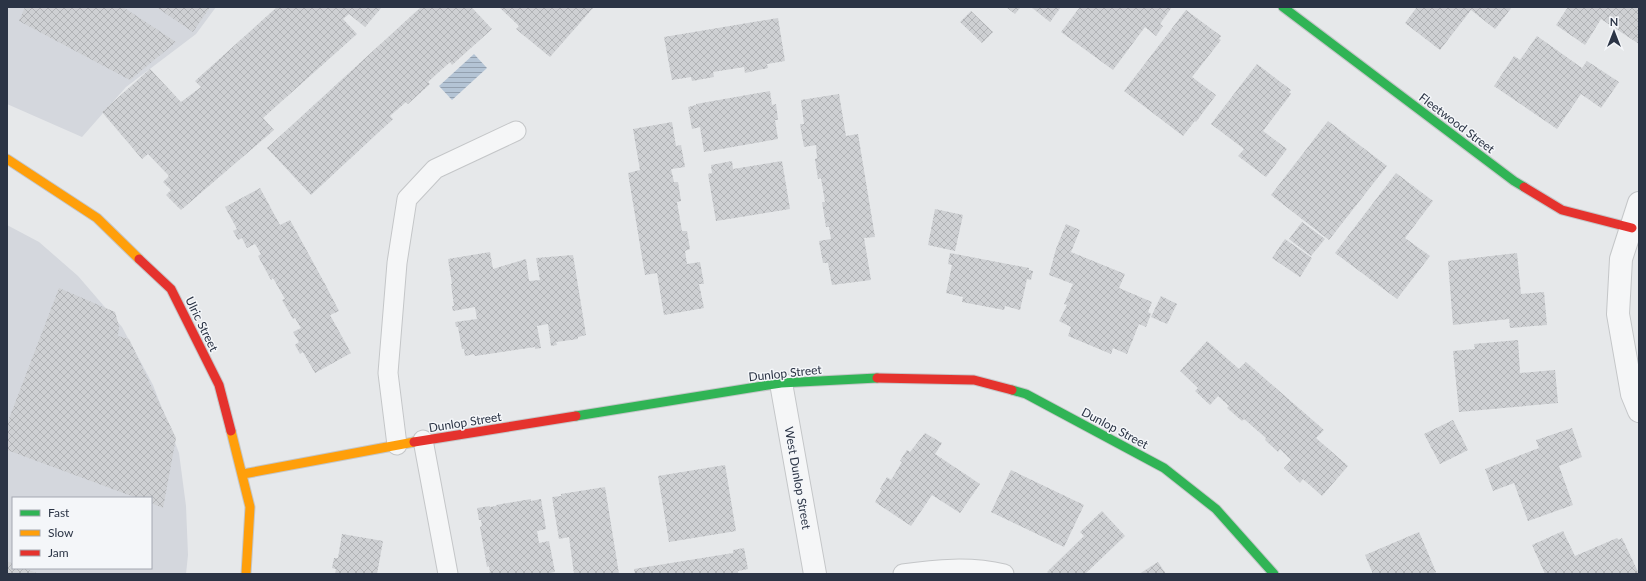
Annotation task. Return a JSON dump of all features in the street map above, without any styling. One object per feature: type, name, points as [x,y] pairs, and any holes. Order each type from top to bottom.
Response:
[{"type":"street","name":"Fleetwood Street","points":[[1283,7],[1514,181],[1562,210],[1632,228]]},
{"type":"street","name":"Ulric Street","points":[[7,159],[98,218],[172,289],[219,385],[243,474],[250,507],[246,574]]},
{"type":"street","points":[[1639,203],[1622,259],[1618,314],[1632,394],[1639,411]]},
{"type":"street","name":"Dunlop Street","points":[[243,474],[422,440],[644,406],[781,383],[873,378],[974,380],[1026,394],[1164,468],[1216,509],[1274,574]]},
{"type":"street","name":"West Dunlop Street","points":[[781,383],[815,574]]},
{"type":"lane","points":[[397,445],[388,373],[397,263],[407,200],[435,169],[516,131]]},
{"type":"lane","points":[[422,440],[448,574]]},
{"type":"lane","points":[[903,574],[940,569],[993,571],[1004,574]]},
{"type":"shaded area","points":[[7,7],[216,7],[196,34],[126,87],[82,137],[7,104]]},
{"type":"shaded area","points":[[7,225],[39,242],[78,276],[122,327],[153,385],[179,453],[186,506],[188,555],[186,574],[7,574]]},
{"type":"water","points":[[474,54],[487,68],[452,100],[439,86]]},
{"type":"building","points":[[25,7],[123,7],[176,42],[130,80],[19,21]]},
{"type":"building","points":[[156,7],[210,7],[193,32]]},
{"type":"building","points":[[277,7],[382,7],[365,27],[349,14],[343,19],[357,34],[263,118],[274,130],[181,210],[166,195],[171,190],[163,182],[169,176],[148,154],[142,159],[102,112],[150,69],[181,102],[201,87],[195,81]]},
{"type":"building","points":[[421,7],[471,7],[492,29],[452,65],[450,62],[428,82],[430,84],[408,104],[406,102],[390,116],[393,119],[311,195],[267,148]]},
{"type":"building","points":[[499,7],[593,8],[550,57],[516,29],[519,26]]},
{"type":"building","points":[[1006,7],[1021,7],[1015,14]]},
{"type":"building","points":[[1031,7],[1061,7],[1050,22]]},
{"type":"building","points":[[1080,7],[1172,7],[1160,24],[1163,26],[1156,36],[1145,27],[1113,70],[1061,32]]},
{"type":"building","points":[[1417,7],[1512,7],[1495,29],[1471,10],[1440,50],[1405,23]]},
{"type":"building","points":[[1568,7],[1639,7],[1639,44],[1601,19],[1585,45],[1556,25]]},
{"type":"building","points":[[1186,10],[1221,36],[1219,39],[1221,40],[1192,77],[1216,95],[1196,122],[1195,121],[1183,136],[1124,91]]},
{"type":"building","points":[[971,11],[993,32],[982,43],[960,22]]},
{"type":"building","points":[[778,18],[785,61],[767,64],[768,68],[745,73],[744,67],[713,72],[714,77],[692,81],[691,77],[672,80],[664,37]]},
{"type":"building","points":[[1537,36],[1582,68],[1587,61],[1619,82],[1601,108],[1581,94],[1557,129],[1494,86],[1514,56],[1520,60]]},
{"type":"building","points":[[1257,64],[1291,90],[1289,92],[1291,94],[1263,131],[1287,149],[1266,177],[1238,156],[1244,149],[1211,124]]},
{"type":"building","points":[[770,91],[772,105],[776,104],[778,120],[775,120],[778,139],[704,152],[700,127],[692,129],[688,107],[696,104]]},
{"type":"building","points":[[839,94],[846,136],[858,134],[875,237],[864,238],[871,280],[832,285],[828,263],[823,263],[819,241],[831,239],[829,227],[826,227],[822,202],[825,202],[821,178],[818,179],[815,159],[817,158],[816,145],[804,147],[800,124],[804,124],[801,100]]},
{"type":"building","points":[[1328,121],[1387,166],[1329,240],[1271,195]]},
{"type":"building","points":[[672,122],[676,146],[681,145],[685,167],[671,169],[674,182],[678,182],[681,201],[677,202],[682,231],[687,231],[690,249],[685,251],[687,264],[700,262],[704,284],[699,284],[704,308],[664,315],[657,273],[645,275],[628,173],[640,170],[633,129]]},
{"type":"building","points":[[732,161],[733,169],[782,161],[790,209],[716,221],[708,174],[712,173],[711,165]]},
{"type":"building","points":[[1396,173],[1433,201],[1405,238],[1430,256],[1397,299],[1335,253]]},
{"type":"building","points":[[260,188],[280,225],[290,220],[339,311],[330,315],[351,353],[315,373],[303,352],[300,354],[295,345],[299,342],[293,332],[301,328],[295,318],[293,319],[282,300],[285,299],[273,278],[271,280],[258,256],[261,254],[255,244],[247,248],[242,238],[238,240],[233,231],[237,229],[225,207]]},
{"type":"building","points":[[935,209],[963,215],[955,251],[928,245]]},
{"type":"building","points":[[1302,222],[1325,239],[1311,256],[1289,239]]},
{"type":"building","points":[[1066,224],[1080,230],[1071,252],[1125,274],[1119,288],[1152,302],[1148,312],[1151,314],[1146,327],[1139,324],[1127,354],[1113,348],[1111,354],[1068,336],[1071,327],[1059,321],[1067,305],[1064,304],[1073,284],[1049,275],[1056,249]]},
{"type":"building","points":[[1285,239],[1312,258],[1300,277],[1272,258]]},
{"type":"building","points":[[490,252],[493,269],[526,259],[529,281],[540,280],[536,258],[573,255],[586,335],[578,337],[578,339],[556,342],[557,345],[551,346],[548,324],[537,326],[541,348],[535,349],[535,347],[475,356],[474,354],[465,356],[464,349],[462,349],[458,327],[456,327],[455,322],[477,319],[475,307],[453,311],[452,284],[448,259]]},
{"type":"building","points":[[950,253],[1029,268],[1029,270],[1033,271],[1031,280],[1027,279],[1020,310],[1005,306],[1004,310],[962,302],[963,297],[946,293],[952,265],[948,264]]},
{"type":"building","points":[[1517,253],[1521,294],[1544,292],[1547,325],[1510,328],[1509,319],[1453,325],[1448,261]]},
{"type":"building","points":[[59,288],[115,312],[119,326],[118,336],[129,339],[176,438],[163,508],[152,503],[152,497],[134,497],[7,450],[7,424]]},
{"type":"building","points":[[1161,296],[1177,304],[1167,324],[1151,317]]},
{"type":"building","points":[[1518,340],[1520,373],[1555,370],[1558,403],[1459,412],[1453,351],[1475,349],[1474,344]]},
{"type":"building","points":[[1207,341],[1239,369],[1246,362],[1324,430],[1316,438],[1348,466],[1322,496],[1303,479],[1300,483],[1284,468],[1291,460],[1280,449],[1278,452],[1265,440],[1266,438],[1244,419],[1242,421],[1227,408],[1229,406],[1218,396],[1210,405],[1195,391],[1198,388],[1180,371]]},
{"type":"building","points":[[1453,420],[1468,450],[1440,464],[1424,434]]},
{"type":"building","points":[[1572,428],[1582,457],[1559,466],[1573,505],[1528,521],[1514,483],[1493,491],[1485,469],[1539,448],[1536,440]]},
{"type":"building","points":[[925,433],[942,443],[935,454],[980,484],[960,513],[932,495],[911,526],[875,502],[887,477],[891,480],[902,462],[900,461],[907,450],[910,452]]},
{"type":"building","points":[[725,465],[736,531],[669,542],[658,476]]},
{"type":"building","points":[[1011,470],[1084,505],[1064,547],[991,512]]},
{"type":"building","points":[[605,487],[619,574],[574,574],[569,537],[559,539],[552,497],[561,496],[561,494]]},
{"type":"building","points":[[531,499],[531,501],[541,499],[546,529],[537,531],[539,543],[549,541],[555,572],[545,574],[488,574],[490,572],[489,566],[487,567],[480,527],[482,526],[481,520],[479,520],[477,508]]},
{"type":"building","points":[[1102,511],[1125,536],[1085,574],[1049,574],[1047,572],[1084,536],[1080,532]]},
{"type":"building","points":[[1563,531],[1575,556],[1617,538],[1619,540],[1622,538],[1639,574],[1545,574],[1532,545]]},
{"type":"building","points":[[1419,532],[1436,572],[1432,574],[1373,574],[1365,555]]},
{"type":"building","points":[[342,534],[383,541],[377,574],[335,574],[336,569],[332,568],[334,558],[338,558]]},
{"type":"building","points":[[744,548],[748,569],[738,571],[738,574],[635,574],[634,569],[733,553],[733,550]]},
{"type":"building","points":[[7,561],[12,564],[12,569],[26,569],[39,574],[7,574]]},
{"type":"building","points":[[1158,562],[1166,574],[1139,574]]},
{"type":"traffic: fast","points":[[1283,7],[1524,187]]},
{"type":"traffic: fast","points":[[576,416],[781,383],[877,378]]},
{"type":"traffic: fast","points":[[1012,390],[1026,394],[1164,468],[1216,509],[1274,574]]},
{"type":"traffic: slow","points":[[7,159],[97,218],[139,259]]},
{"type":"traffic: slow","points":[[231,431],[250,507],[246,574]]},
{"type":"traffic: slow","points":[[243,474],[414,442]]},
{"type":"traffic: jam","points":[[1524,187],[1562,210],[1632,228]]},
{"type":"traffic: jam","points":[[139,259],[171,289],[219,385],[231,431]]},
{"type":"traffic: jam","points":[[877,378],[974,380],[1012,390]]},
{"type":"traffic: jam","points":[[414,442],[576,416]]}]
